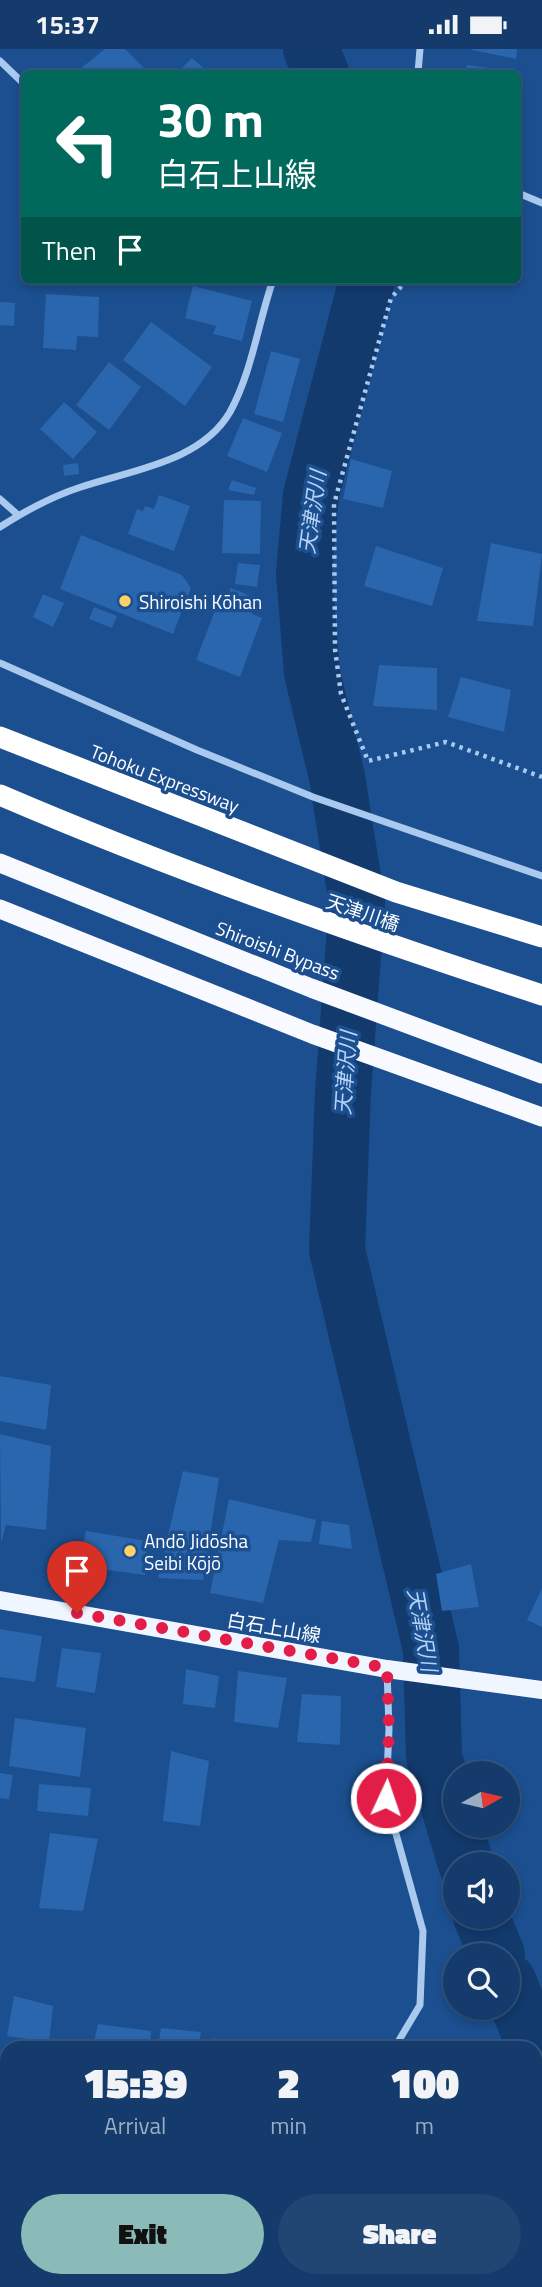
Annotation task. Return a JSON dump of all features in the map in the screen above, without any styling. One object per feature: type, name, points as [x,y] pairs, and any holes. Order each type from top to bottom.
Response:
[{"type":"highway","name":"Tohoku Expressway","points":[[0,737],[314,860]]},
{"type":"highway","name":"天津川橋","points":[[0,795],[86,832],[309,917],[542,995]]},
{"type":"highway","name":"天津川橋","points":[[314,860],[396,892],[542,937]]},
{"type":"highway","name":"Shiroishi Bypass","points":[[0,863],[311,988],[542,1074]]},
{"type":"highway","points":[[0,909],[312,1034],[542,1117]]},
{"type":"main road","name":"白石上山線","points":[[0,1600],[411,1672],[542,1690]]},
{"type":"street","points":[[418,70],[420,49]]},
{"type":"street","points":[[0,61],[21,82]]},
{"type":"street","points":[[521,194],[542,203]]},
{"type":"street","points":[[0,527],[18,515],[79,487],[190,450],[214,432],[230,412],[242,382],[272,284]]},
{"type":"street","points":[[0,499],[18,515]]},
{"type":"street","points":[[0,663],[197,750],[313,797],[542,876]]},
{"type":"street","points":[[387,1668],[389,1730],[386,1798],[423,1931],[420,2005],[399,2041]]},
{"type":"path","points":[[403,284],[391,298],[334,504],[335,649],[341,694],[368,761],[446,742],[542,777]]},
{"type":"building","points":[[105,49],[125,49],[146,70],[81,70]]},
{"type":"building","points":[[517,49],[516,59],[472,50]]},
{"type":"building","points":[[192,58],[206,70],[180,70]]},
{"type":"building","points":[[467,65],[504,70],[466,70]]},
{"type":"building","points":[[193,286],[252,301],[242,341],[213,334],[216,326],[185,318]]},
{"type":"building","points":[[46,294],[99,297],[98,337],[77,336],[76,350],[43,348]]},
{"type":"building","points":[[0,302],[15,303],[14,326],[0,325]]},
{"type":"building","points":[[151,322],[212,367],[185,406],[123,360]]},
{"type":"building","points":[[271,351],[300,359],[283,422],[254,414]]},
{"type":"building","points":[[109,362],[141,387],[109,430],[76,405]]},
{"type":"building","points":[[64,402],[97,432],[73,459],[40,429]]},
{"type":"building","points":[[243,418],[282,433],[267,472],[227,456]]},
{"type":"building","points":[[351,459],[392,471],[383,508],[343,499]]},
{"type":"building","points":[[78,463],[79,474],[64,476],[63,465]]},
{"type":"building","points":[[232,480],[256,488],[254,495],[228,490]]},
{"type":"building","points":[[159,495],[190,506],[174,551],[128,534],[137,509],[143,511],[145,506],[154,509]]},
{"type":"building","points":[[224,500],[261,501],[260,554],[222,553]]},
{"type":"building","points":[[81,535],[182,575],[191,588],[173,634],[60,589]]},
{"type":"building","points":[[491,543],[542,554],[533,626],[477,621]]},
{"type":"building","points":[[376,546],[443,568],[432,606],[364,586]]},
{"type":"building","points":[[238,563],[260,565],[257,587],[235,584]]},
{"type":"building","points":[[231,588],[258,599],[252,614],[262,618],[240,677],[196,660],[218,603],[224,605]]},
{"type":"building","points":[[43,594],[64,603],[53,627],[33,617]]},
{"type":"building","points":[[94,607],[117,616],[112,628],[89,619]]},
{"type":"building","points":[[379,665],[437,668],[437,710],[373,706]]},
{"type":"building","points":[[461,677],[511,690],[504,732],[448,717]]},
{"type":"building","points":[[0,1376],[51,1385],[46,1430],[0,1421]]},
{"type":"building","points":[[0,1434],[51,1446],[46,1530],[6,1525],[1,1543]]},
{"type":"building","points":[[183,1471],[219,1478],[203,1580],[158,1578]]},
{"type":"building","points":[[229,1499],[316,1520],[311,1542],[279,1540],[263,1603],[210,1593]]},
{"type":"building","points":[[322,1521],[349,1525],[352,1549],[319,1544]]},
{"type":"building","points":[[86,1531],[147,1541],[145,1575],[78,1566]]},
{"type":"building","points":[[471,1564],[479,1607],[442,1611],[436,1574]]},
{"type":"building","points":[[542,1588],[542,1627],[527,1620]]},
{"type":"building","points":[[0,1629],[42,1636],[35,1682],[0,1677]]},
{"type":"building","points":[[62,1648],[101,1653],[95,1693],[56,1687]]},
{"type":"building","points":[[186,1669],[219,1676],[215,1708],[183,1704]]},
{"type":"building","points":[[238,1671],[287,1678],[278,1728],[234,1722]]},
{"type":"building","points":[[302,1694],[341,1696],[340,1745],[297,1742]]},
{"type":"building","points":[[15,1718],[86,1728],[80,1777],[9,1766]]},
{"type":"building","points":[[171,1751],[209,1761],[200,1826],[163,1821]]},
{"type":"building","points":[[0,1773],[13,1775],[9,1799],[0,1798]]},
{"type":"building","points":[[39,1784],[91,1788],[88,1816],[37,1811]]},
{"type":"building","points":[[50,1833],[98,1839],[83,1911],[39,1908]]},
{"type":"building","points":[[14,1996],[53,2006],[49,2041],[7,2036]]},
{"type":"building","points":[[98,2024],[151,2031],[150,2041],[94,2041]]},
{"type":"building","points":[[161,2028],[201,2032],[199,2041],[159,2041]]},
{"type":"waterway","name":"天津沢川","points":[[311,49],[320,70]]},
{"type":"waterway","name":"天津沢川","points":[[366,284],[311,495],[304,573],[312,673],[337,777],[357,903],[343,1091],[337,1250],[431,1649],[434,1757],[462,1852]]},
{"type":"waterway","name":"天津沢川","points":[[486,1929],[492,1943]]},
{"type":"waterway","name":"天津沢川","points":[[520,2010],[533,2041]]},
{"type":"place","name":"Shiroishi Kōhan","points":[[125,601]]},
{"type":"place","name":"Andō Jidōsha Seibi Kōjō","points":[[130,1551]]},
{"type":"route","points":[[77,1613],[387,1668],[389,1730],[386,1798]]}]
